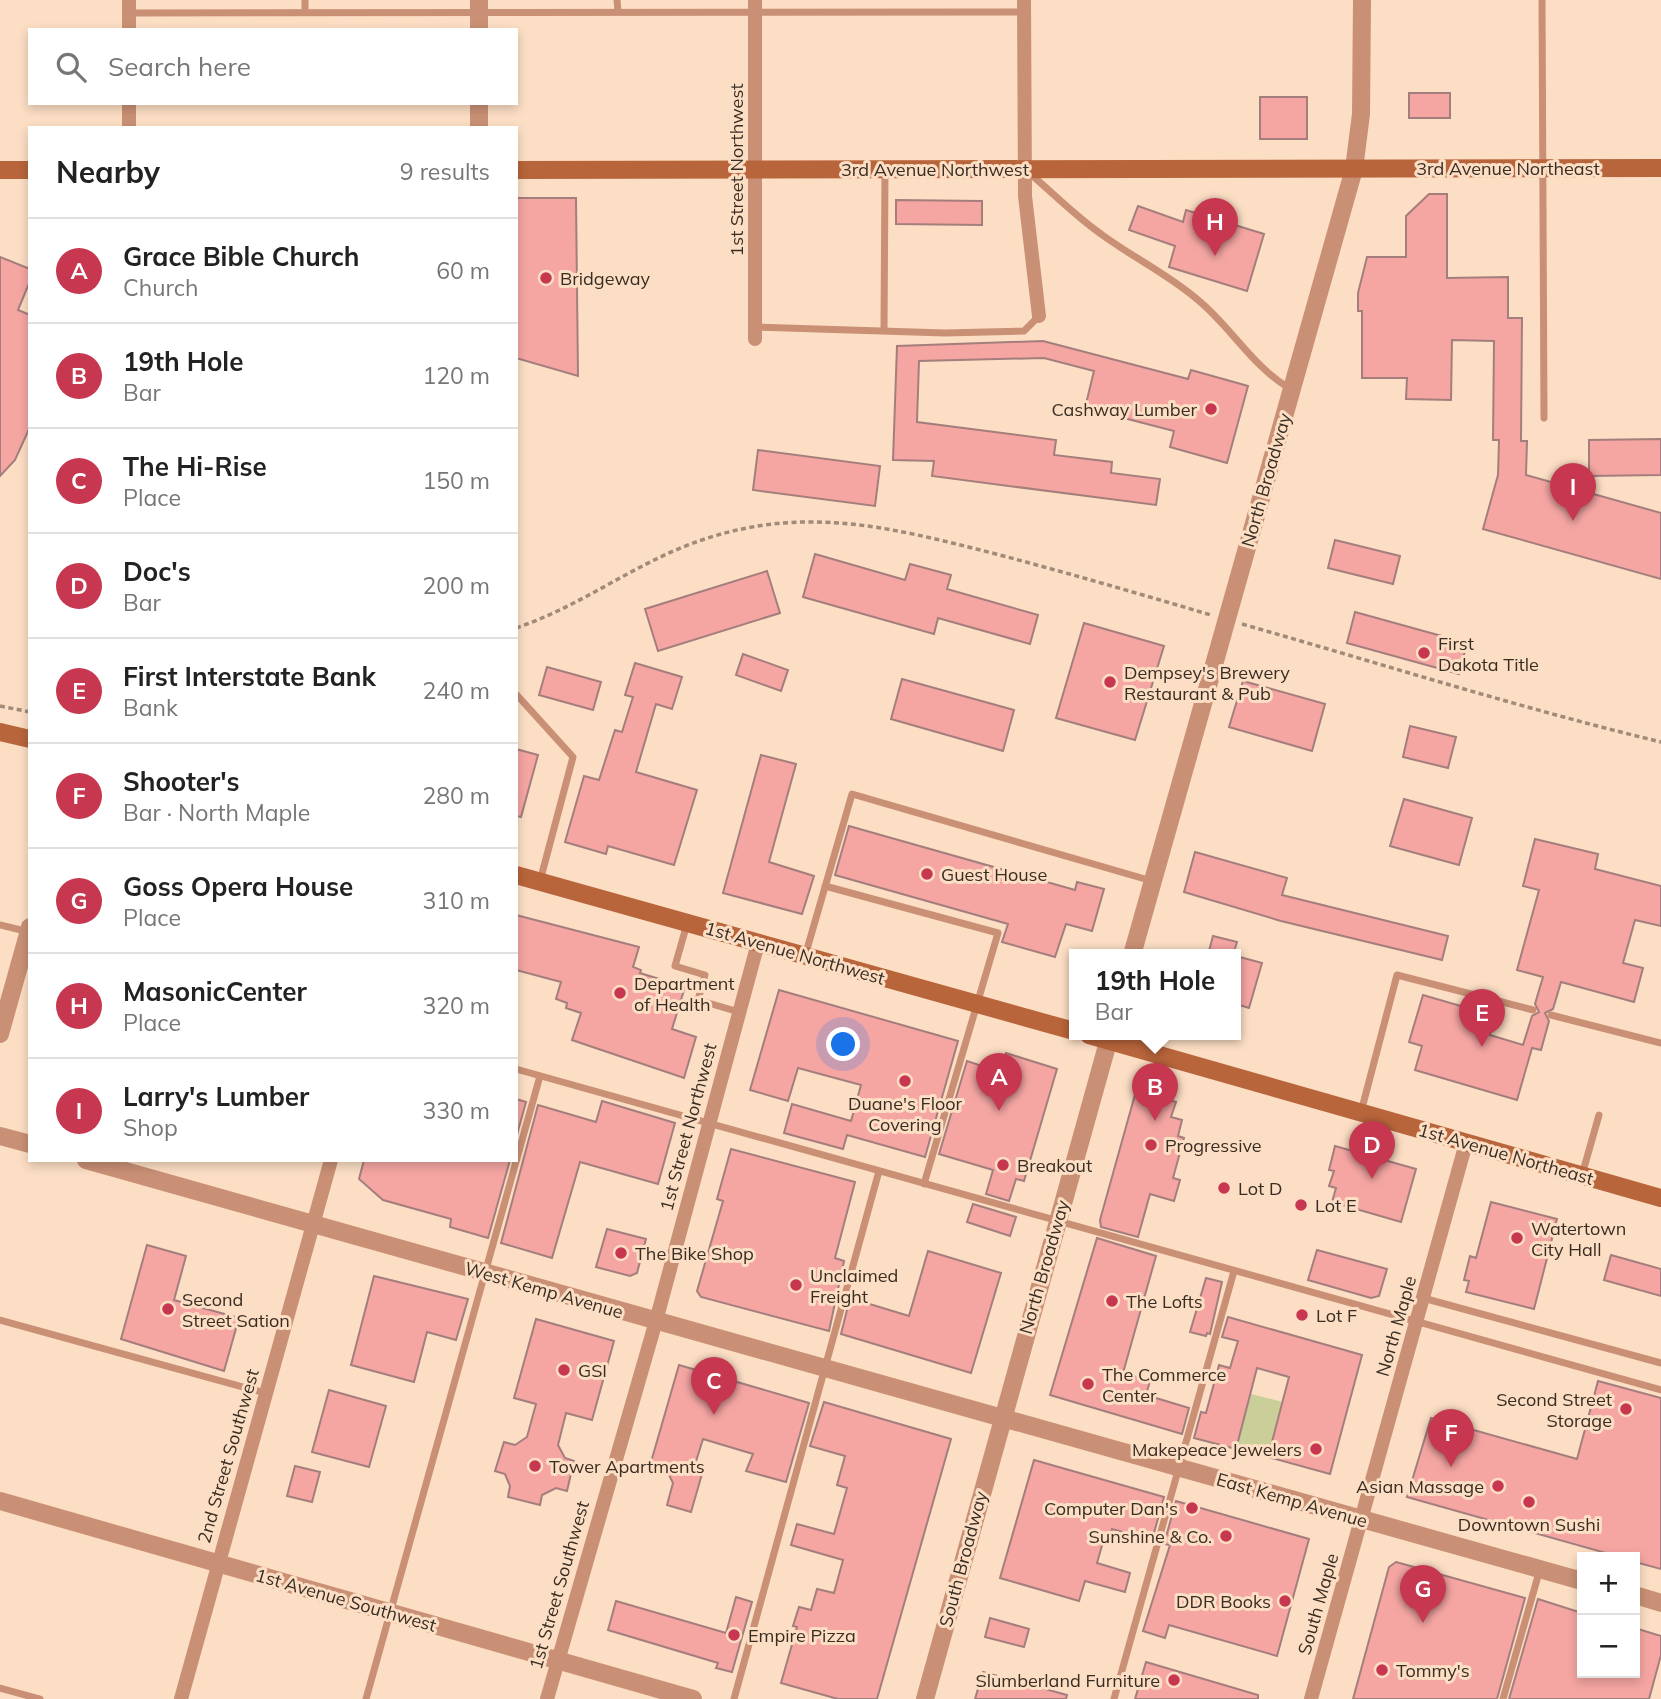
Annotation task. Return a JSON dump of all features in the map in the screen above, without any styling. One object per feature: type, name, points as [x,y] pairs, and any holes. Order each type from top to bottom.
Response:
[{"type":"main road","name":"3rd Avenue Northeast","points":[[1354,169],[1661,168]]},
{"type":"main road","name":"3rd Avenue Northwest","points":[[518,170],[1354,169]]},
{"type":"main road","points":[[0,170],[28,170]]},
{"type":"main road","points":[[0,732],[28,739]]},
{"type":"main road","name":"1st Avenue Northwest","points":[[518,876],[1069,1030]]},
{"type":"main road","name":"1st Avenue Northeast","points":[[1116,1040],[1661,1198]]},
{"type":"street","name":"North Broadway","points":[[1134,949],[1354,169],[1361,114],[1362,0]]},
{"type":"street","name":"1st Street Northwest","points":[[755,5],[755,333]]},
{"type":"street","points":[[129,6],[129,28]]},
{"type":"street","points":[[1024,6],[1027,225],[1038,316]]},
{"type":"street","points":[[129,105],[129,126]]},
{"type":"street","points":[[479,105],[479,126]]},
{"type":"street","points":[[0,1034],[28,935]]},
{"type":"street","name":"1st Street Northwest","points":[[656,1321],[758,943]]},
{"type":"street","name":"North Broadway","points":[[1002,1419],[1108,1040]]},
{"type":"street","points":[[0,1136],[28,1143]]},
{"type":"street","name":"North Maple","points":[[1362,1519],[1466,1143]]},
{"type":"street","name":"West Kemp Avenue","points":[[93,1162],[1002,1419]]},
{"type":"street","name":"2nd Street Southwest","points":[[181,1699],[330,1162]]},
{"type":"street","name":"1st Street Southwest","points":[[547,1699],[656,1321]]},
{"type":"street","name":"East Kemp Avenue","points":[[1002,1419],[1577,1580]]},
{"type":"street","name":"South Broadway","points":[[925,1699],[1002,1419]]},
{"type":"street","name":"1st Avenue Southwest","points":[[0,1502],[693,1699]]},
{"type":"street","name":"South Maple","points":[[1311,1699],[1362,1519]]},
{"type":"street","points":[[1640,1597],[1661,1603]]},
{"type":"lane","points":[[305,0],[305,11]]},
{"type":"lane","points":[[618,0],[618,11]]},
{"type":"lane","points":[[1542,0],[1544,418]]},
{"type":"lane","points":[[129,6],[479,14],[755,5],[1024,6]]},
{"type":"lane","points":[[1025,169],[1100,234],[1176,282],[1200,301],[1223,322],[1256,363],[1291,389]]},
{"type":"lane","points":[[884,331],[885,170]]},
{"type":"lane","points":[[755,333],[1024,331],[1038,316]]},
{"type":"lane","points":[[518,696],[573,757],[540,881]]},
{"type":"lane","points":[[805,956],[852,794],[1153,881]]},
{"type":"lane","points":[[825,886],[998,933],[924,1184]]},
{"type":"lane","points":[[688,923],[675,966],[705,975],[698,1000],[739,1013]]},
{"type":"lane","points":[[0,925],[28,931]]},
{"type":"lane","points":[[1361,1113],[1397,975],[1533,1010]]},
{"type":"lane","points":[[1551,1015],[1661,1043]]},
{"type":"lane","points":[[518,1070],[1661,1390]]},
{"type":"lane","points":[[518,1156],[540,1076]]},
{"type":"lane","points":[[1581,1175],[1599,1115]]},
{"type":"lane","points":[[366,1699],[516,1162]]},
{"type":"lane","points":[[734,1699],[879,1171]]},
{"type":"lane","points":[[1114,1699],[1234,1271]]},
{"type":"lane","points":[[1423,1298],[1661,1363]]},
{"type":"lane","points":[[0,1320],[265,1393]]},
{"type":"lane","points":[[1503,1699],[1540,1569]]},
{"type":"lane","points":[[0,1688],[40,1699]]},
{"type":"path","points":[[518,627],[545,618],[684,547],[744,529],[797,520],[852,522],[902,530],[1067,572],[1443,682],[1512,705],[1661,743]]},
{"type":"path","points":[[0,706],[28,712]]},
{"type":"green space","points":[[1251,1394],[1283,1402],[1268,1457],[1236,1449]]},
{"type":"building","points":[[1409,93],[1450,93],[1450,118],[1409,118]]},
{"type":"building","points":[[1260,97],[1307,97],[1307,139],[1260,139]]},
{"type":"building","points":[[1429,194],[1447,194],[1447,278],[1508,277],[1508,318],[1522,318],[1521,441],[1527,441],[1526,475],[1661,513],[1661,579],[1483,529],[1498,475],[1499,440],[1493,440],[1494,341],[1452,340],[1451,400],[1406,399],[1407,378],[1362,378],[1362,311],[1358,311],[1358,293],[1367,257],[1406,257],[1406,216]]},
{"type":"building","name":"Bridgeway","points":[[518,198],[576,198],[578,376],[518,359]]},
{"type":"building","points":[[896,200],[982,201],[982,225],[896,224]]},
{"type":"building","points":[[1138,206],[1183,222],[1186,210],[1264,234],[1247,291],[1169,267],[1175,246],[1129,230]]},
{"type":"building","points":[[0,257],[28,268],[28,286],[18,310],[28,314],[28,431],[15,460],[0,476]]},
{"type":"building","points":[[1043,341],[1188,379],[1191,370],[1248,386],[1227,463],[1170,447],[1174,431],[1085,408],[1094,371],[1044,358],[919,361],[917,422],[1056,440],[1054,455],[1112,462],[1111,473],[1160,479],[1156,505],[932,476],[934,461],[893,460],[897,346]]},
{"type":"building","points":[[1661,439],[1661,475],[1589,476],[1589,440]]},
{"type":"building","points":[[758,450],[880,466],[875,506],[753,490]]},
{"type":"building","points":[[1335,540],[1400,556],[1393,584],[1328,568]]},
{"type":"building","points":[[815,554],[905,580],[910,564],[951,575],[947,589],[1038,615],[1030,644],[938,618],[934,634],[803,597]]},
{"type":"building","points":[[767,571],[780,613],[658,651],[645,609]]},
{"type":"building","name":"First Dakota Title","points":[[1355,612],[1467,643],[1459,674],[1347,643]]},
{"type":"building","name":"Dempsey's Brewery Restaurant & Pub","points":[[1084,623],[1164,646],[1135,740],[1056,718]]},
{"type":"building","points":[[743,654],[788,670],[781,691],[736,675]]},
{"type":"building","points":[[635,663],[682,677],[672,709],[656,704],[636,772],[697,790],[674,865],[608,846],[606,854],[565,842],[584,776],[599,780],[615,730],[622,732],[633,697],[625,695]]},
{"type":"building","points":[[547,667],[601,682],[593,710],[539,695]]},
{"type":"building","points":[[902,679],[1014,710],[1003,751],[891,719]]},
{"type":"building","points":[[1243,681],[1325,704],[1312,751],[1229,727]]},
{"type":"building","points":[[1410,726],[1456,737],[1448,768],[1403,757]]},
{"type":"building","points":[[518,750],[538,755],[521,817],[518,816]]},
{"type":"building","points":[[761,755],[796,764],[769,862],[814,876],[802,914],[723,893]]},
{"type":"building","points":[[1404,799],[1472,818],[1459,865],[1390,846]]},
{"type":"building","name":"Guest House","points":[[849,826],[1075,890],[1077,882],[1104,889],[1092,931],[1066,924],[1055,957],[1002,942],[1008,924],[835,875]]},
{"type":"building","points":[[1535,839],[1598,854],[1595,869],[1661,886],[1661,926],[1635,920],[1623,963],[1643,968],[1634,1002],[1561,982],[1553,1009],[1545,1013],[1549,1021],[1541,1050],[1532,1048],[1517,1100],[1415,1070],[1422,1046],[1409,1042],[1423,995],[1495,1016],[1490,1035],[1523,1045],[1532,1016],[1539,1012],[1535,1004],[1543,977],[1517,970],[1539,890],[1523,886]]},
{"type":"building","points":[[1195,852],[1287,878],[1282,895],[1448,936],[1442,960],[1281,921],[1184,892]]},
{"type":"building","points":[[518,916],[639,947],[633,967],[641,970],[640,973],[685,987],[672,1029],[696,1037],[684,1078],[572,1040],[581,1013],[566,1008],[567,1003],[556,999],[561,982],[518,971]]},
{"type":"building","points":[[1213,936],[1237,942],[1235,949],[1210,949]]},
{"type":"building","points":[[1241,957],[1262,963],[1249,1008],[1241,1006]]},
{"type":"building","points":[[779,990],[958,1041],[925,1157],[847,1135],[843,1149],[784,1133],[792,1104],[851,1121],[861,1085],[798,1068],[788,1101],[750,1090]]},
{"type":"building","points":[[1006,1053],[1057,1069],[1024,1181],[1016,1179],[1009,1201],[986,1194],[993,1170],[939,1154],[967,1061],[1000,1072]]},
{"type":"building","points":[[1136,1091],[1176,1102],[1171,1117],[1182,1120],[1178,1136],[1184,1138],[1173,1178],[1180,1180],[1174,1201],[1150,1194],[1138,1237],[1101,1227],[1100,1220]]},
{"type":"building","points":[[518,1100],[526,1102],[518,1131]]},
{"type":"building","points":[[602,1101],[675,1123],[658,1184],[580,1162],[552,1258],[501,1243],[538,1105],[596,1122]]},
{"type":"building","points":[[1335,1146],[1416,1169],[1401,1222],[1332,1202],[1336,1188],[1329,1186],[1334,1171],[1329,1170]]},
{"type":"building","points":[[731,1149],[855,1182],[835,1258],[844,1261],[829,1331],[701,1297],[697,1291],[723,1201],[717,1199]]},
{"type":"building","points":[[363,1162],[509,1162],[488,1238],[450,1227],[451,1219],[383,1200],[359,1179]]},
{"type":"building","name":"Watertown City Hall","points":[[1491,1202],[1557,1219],[1534,1309],[1466,1292],[1469,1281],[1464,1280],[1470,1256],[1476,1258]]},
{"type":"building","points":[[973,1204],[1016,1217],[1010,1236],[967,1222]]},
{"type":"building","name":"The Bike Shop","points":[[607,1229],[646,1239],[637,1273],[630,1276],[596,1267]]},
{"type":"building","points":[[1097,1238],[1156,1256],[1123,1373],[1150,1381],[1146,1395],[1189,1408],[1182,1434],[1050,1395]]},
{"type":"building","name":"Second Street Sation","points":[[147,1245],[186,1256],[174,1300],[239,1318],[224,1371],[121,1339]]},
{"type":"building","points":[[1317,1250],[1387,1269],[1379,1296],[1371,1298],[1308,1280]]},
{"type":"building","points":[[928,1251],[1001,1273],[971,1373],[841,1334],[850,1298],[909,1316]]},
{"type":"building","points":[[1611,1255],[1661,1269],[1661,1296],[1604,1280]]},
{"type":"building","points":[[374,1276],[468,1299],[456,1340],[427,1332],[414,1382],[351,1365]]},
{"type":"building","points":[[1206,1278],[1222,1282],[1210,1334],[1207,1333],[1206,1336],[1190,1332]]},
{"type":"building","points":[[1228,1317],[1362,1355],[1330,1474],[1268,1457],[1289,1377],[1257,1368],[1236,1449],[1194,1438],[1201,1412],[1206,1413],[1219,1365],[1230,1368],[1238,1341],[1222,1337]]},
{"type":"building","points":[[536,1319],[614,1341],[592,1420],[566,1413],[558,1445],[565,1458],[574,1461],[567,1491],[556,1488],[542,1495],[540,1505],[508,1497],[510,1486],[505,1474],[495,1471],[504,1442],[515,1445],[527,1437],[536,1404],[514,1398]]},
{"type":"building","points":[[679,1365],[809,1403],[786,1482],[746,1471],[753,1454],[703,1439],[693,1471],[702,1474],[691,1512],[667,1505],[673,1483],[664,1465],[651,1462]]},
{"type":"building","points":[[1598,1381],[1661,1398],[1661,1569],[1640,1563],[1640,1552],[1602,1552],[1407,1497],[1431,1418],[1577,1459]]},
{"type":"building","points":[[329,1390],[386,1406],[369,1467],[312,1452]]},
{"type":"building","points":[[824,1402],[951,1439],[877,1699],[838,1699],[781,1683],[797,1627],[793,1626],[799,1607],[811,1610],[817,1589],[834,1593],[843,1560],[791,1545],[797,1524],[834,1534],[847,1488],[837,1485],[845,1456],[810,1446]]},
{"type":"building","points":[[1034,1460],[1164,1497],[1152,1540],[1112,1529],[1111,1536],[1105,1535],[1097,1563],[1130,1573],[1125,1592],[1085,1581],[1079,1601],[1000,1578]]},
{"type":"building","points":[[295,1466],[320,1472],[312,1502],[287,1496]]},
{"type":"building","points":[[1176,1501],[1309,1539],[1277,1656],[1169,1625],[1165,1638],[1143,1631],[1170,1545],[1164,1544]]},
{"type":"building","points":[[1396,1562],[1525,1598],[1497,1699],[1353,1699],[1389,1567]]},
{"type":"building","points":[[736,1597],[752,1602],[732,1672],[716,1668],[718,1663],[608,1630],[616,1601],[726,1633]]},
{"type":"building","points":[[1538,1599],[1577,1611],[1577,1678],[1640,1678],[1640,1630],[1661,1636],[1661,1655],[1649,1699],[1509,1699]]},
{"type":"building","points":[[990,1618],[1029,1629],[1024,1647],[985,1637]]},
{"type":"building","name":"Slumberland Furniture","points":[[1146,1662],[1258,1695],[1258,1699],[1135,1699]]},
{"type":"building","points":[[983,1672],[1067,1695],[1066,1699],[975,1699]]},
{"type":"place","name":"MasonicCenter","points":[[1215,256]]},
{"type":"place","name":"Bridgeway","points":[[546,278]]},
{"type":"place","name":"Cashway Lumber","points":[[1211,409]]},
{"type":"place","name":"Larry's Lumber","points":[[1573,521]]},
{"type":"place","name":"First Dakota Title","points":[[1424,653]]},
{"type":"place","name":"Dempsey's Brewery Restaurant & Pub","points":[[1110,682]]},
{"type":"place","name":"Guest House","points":[[927,874]]},
{"type":"place","name":"Department of Health","points":[[620,993]]},
{"type":"place","name":"First Interstate Bank","points":[[1482,1047]]},
{"type":"place","name":"Duane's Floor Covering","points":[[905,1081]]},
{"type":"place","name":"Grace Bible Church","points":[[999,1111]]},
{"type":"place","name":"19th Hole","points":[[1155,1121]]},
{"type":"place","name":"Progressive","points":[[1151,1145]]},
{"type":"place","name":"Breakout","points":[[1003,1165]]},
{"type":"place","name":"Doc's","points":[[1372,1179]]},
{"type":"place","name":"Lot D","points":[[1224,1188]]},
{"type":"place","name":"Lot E","points":[[1301,1205]]},
{"type":"place","name":"Watertown City Hall","points":[[1517,1238]]},
{"type":"place","name":"The Bike Shop","points":[[621,1253]]},
{"type":"place","name":"Unclaimed Freight","points":[[796,1285]]},
{"type":"place","name":"The Lofts","points":[[1112,1301]]},
{"type":"place","name":"Second Street Sation","points":[[168,1309]]},
{"type":"place","name":"Lot F","points":[[1302,1315]]},
{"type":"place","name":"GSI","points":[[564,1370]]},
{"type":"place","name":"The Commerce Center","points":[[1088,1384]]},
{"type":"place","name":"Second Street Storage","points":[[1626,1409]]},
{"type":"place","name":"The Hi-Rise","points":[[714,1415]]},
{"type":"place","name":"Makepeace Jewelers","points":[[1316,1449]]},
{"type":"place","name":"Tower Apartments","points":[[535,1466]]},
{"type":"place","name":"Shooter's","points":[[1451,1467]]},
{"type":"place","name":"Asian Massage","points":[[1498,1486]]},
{"type":"place","name":"Downtown Sushi","points":[[1529,1502]]},
{"type":"place","name":"Computer Dan's","points":[[1192,1508]]},
{"type":"place","name":"Sunshine & Co.","points":[[1226,1536]]},
{"type":"place","name":"DDR Books","points":[[1285,1601]]},
{"type":"place","name":"Goss Opera House","points":[[1423,1623]]},
{"type":"place","name":"Empire Pizza","points":[[734,1635]]},
{"type":"place","name":"Tommy's","points":[[1382,1670]]},
{"type":"place","name":"Slumberland Furniture","points":[[1174,1680]]}]
